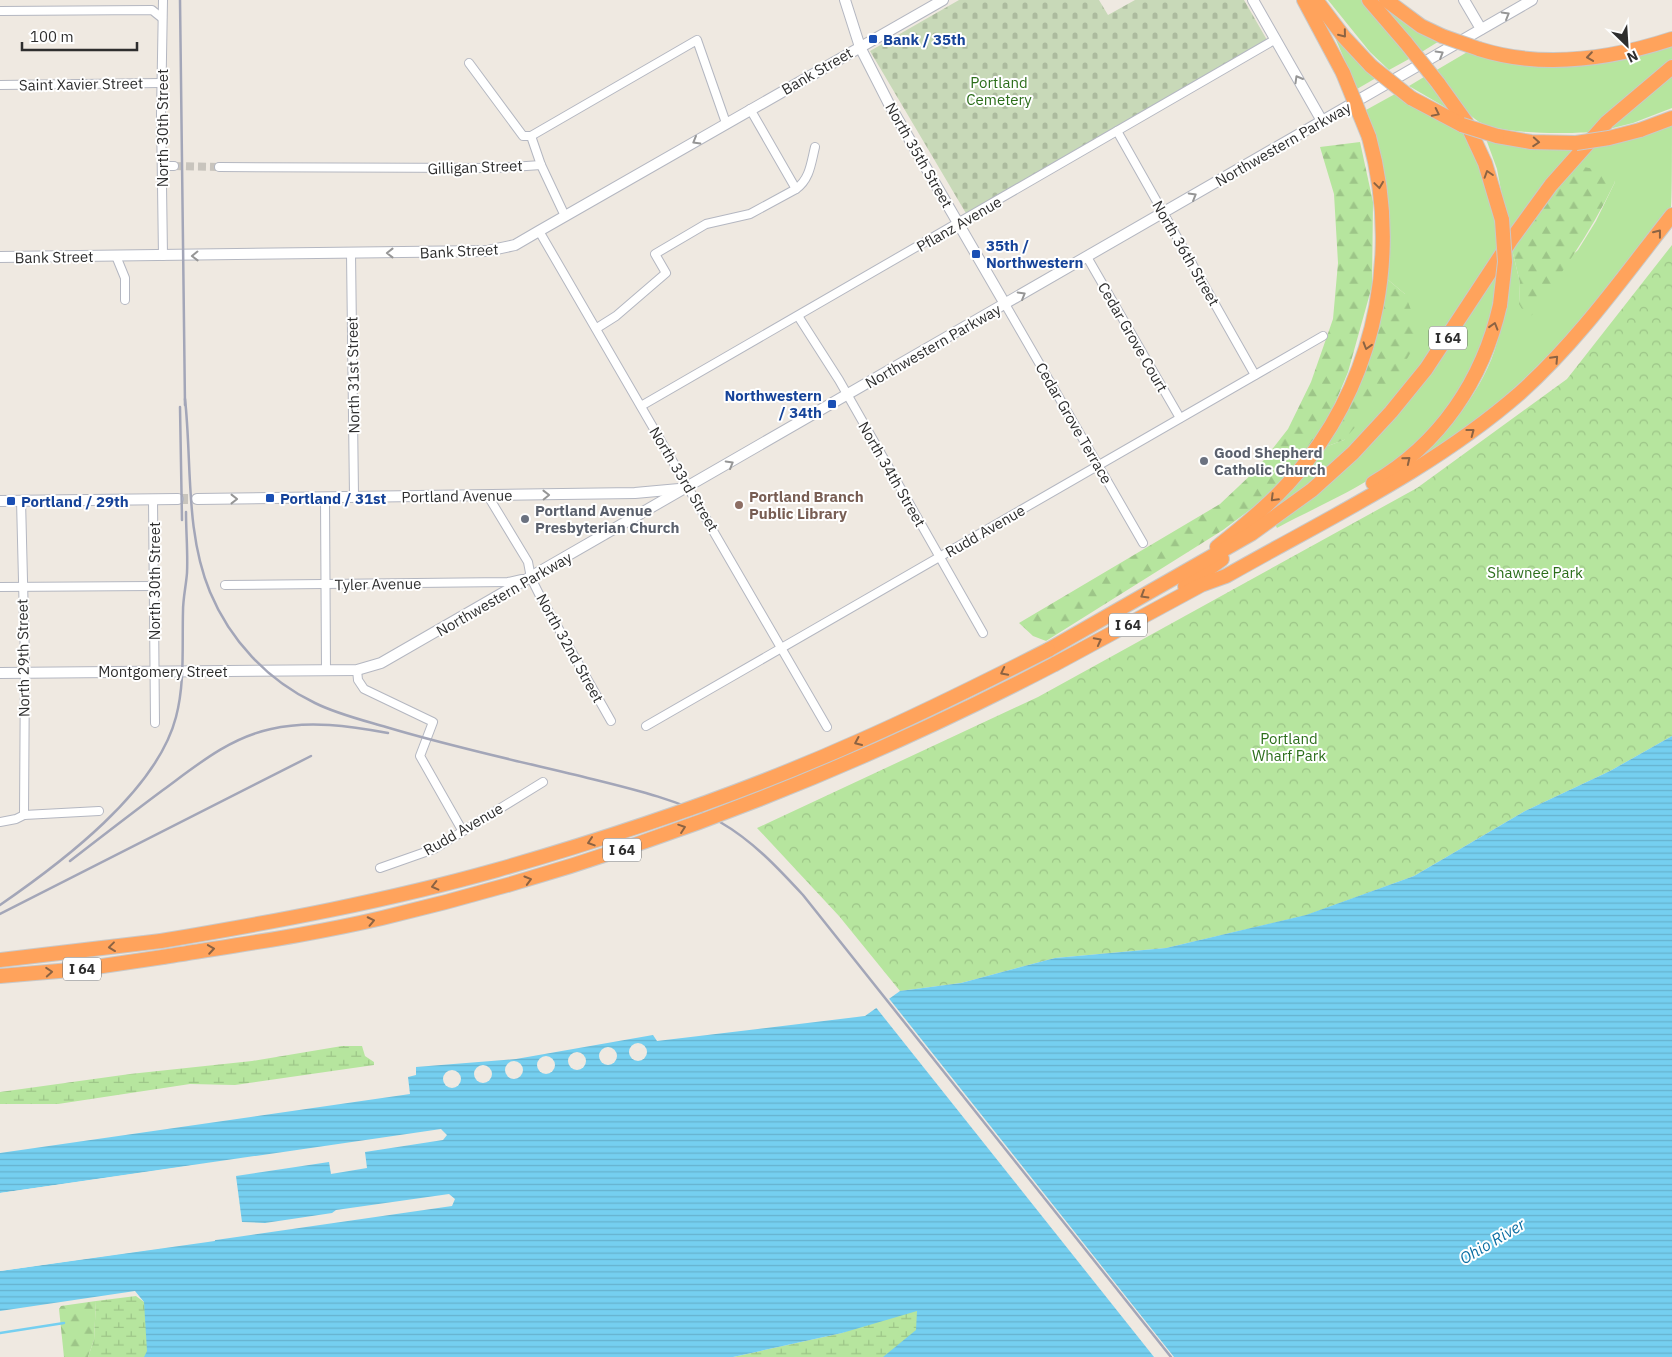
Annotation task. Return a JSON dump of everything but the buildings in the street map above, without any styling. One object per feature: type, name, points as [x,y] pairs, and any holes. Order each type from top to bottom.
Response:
[{"type":"highway","points":[[1186,570],[1250,520],[1294,477],[1324,438],[1355,379],[1376,312],[1383,256],[1380,193],[1369,137],[1344,73],[1304,0]]},
{"type":"highway","points":[[1316,0],[1344,37],[1371,66],[1411,98],[1462,125],[1497,136],[1531,142],[1576,143],[1609,138],[1640,130],[1672,118]]},
{"type":"highway","points":[[1201,585],[1214,573],[1376,481],[1420,449],[1448,418],[1471,382],[1489,344],[1500,305],[1504,262],[1502,220],[1485,163],[1466,122],[1438,83],[1369,0]]},
{"type":"highway","points":[[1386,0],[1422,26],[1442,36],[1479,49],[1513,57],[1549,60],[1585,58],[1622,53],[1672,39]]},
{"type":"highway","name":"I 64","points":[[0,960],[161,941],[298,917],[383,899],[497,870],[622,832],[730,794],[856,743],[1048,650],[1186,570],[1236,544],[1286,510],[1334,471],[1396,407],[1430,363],[1511,240],[1551,185],[1607,122],[1672,67]]},
{"type":"highway","points":[[1144,616],[1316,492],[1360,452],[1414,392],[1444,351],[1498,268],[1558,182],[1616,120],[1672,72]]},
{"type":"highway","name":"I 64","points":[[0,976],[82,969],[163,957],[382,918],[490,891],[614,853],[768,798],[932,726],[1055,664],[1201,585],[1226,576],[1420,466],[1489,419],[1520,393],[1560,354],[1672,215]]},
{"type":"street","name":"North 30th Street","points":[[163,0],[161,83],[163,256]]},
{"type":"street","name":"North 35th Street","points":[[845,0],[860,47],[889,104],[1005,304]]},
{"type":"street","name":"Bank Street","points":[[0,257],[487,251],[515,245],[943,0]]},
{"type":"street","points":[[1253,0],[1322,121]]},
{"type":"street","points":[[1464,0],[1481,29]]},
{"type":"street","name":"Northwestern Parkway","points":[[326,670],[357,670],[398,655],[1532,0]]},
{"type":"street","points":[[0,11],[152,10],[162,18]]},
{"type":"street","name":"Pflanz Avenue","points":[[642,406],[1276,39]]},
{"type":"street","name":"Gilligan Street","points":[[219,167],[486,168],[541,165],[532,136],[697,40],[726,123]]},
{"type":"street","points":[[469,63],[523,136],[532,136]]},
{"type":"street","name":"Saint Xavier Street","points":[[0,85],[161,83]]},
{"type":"street","points":[[750,109],[796,189]]},
{"type":"street","name":"North 36th Street","points":[[1117,131],[1256,375]]},
{"type":"street","points":[[597,328],[616,316],[666,274],[655,254],[706,224],[750,214],[796,189],[806,179],[815,147]]},
{"type":"street","points":[[541,165],[565,216]]},
{"type":"street","points":[[162,166],[174,166]]},
{"type":"street","name":"North 33rd Street","points":[[539,231],[827,727]]},
{"type":"street","name":"North 31st Street","points":[[351,253],[354,496]]},
{"type":"street","points":[[116,256],[125,278],[125,300]]},
{"type":"street","name":"Cedar Grove Court","points":[[1087,257],[1180,418]]},
{"type":"street","name":"Cedar Grove Terrace","points":[[1005,304],[1143,543]]},
{"type":"street","name":"North 34th Street","points":[[798,316],[848,395],[983,633]]},
{"type":"street","name":"Rudd Avenue","points":[[646,726],[1323,336]]},
{"type":"street","name":"Portland Avenue","points":[[198,499],[656,493],[687,487]]},
{"type":"street","name":"North 32nd Street","points":[[488,496],[528,562],[531,578],[610,720]]},
{"type":"street","points":[[325,497],[326,670]]},
{"type":"street","points":[[0,501],[178,498]]},
{"type":"street","name":"North 30th Street","points":[[153,499],[155,723]]},
{"type":"street","name":"North 29th Street","points":[[22,500],[22,587],[26,673],[24,814]]},
{"type":"street","name":"Tyler Avenue","points":[[224,585],[508,582],[531,578]]},
{"type":"street","points":[[0,587],[154,586]]},
{"type":"street","name":"Montgomery Street","points":[[0,673],[326,670]]},
{"type":"street","points":[[357,670],[358,680],[364,689],[433,722],[420,756],[462,830]]},
{"type":"street","name":"Rudd Avenue","points":[[380,868],[434,849],[462,830],[543,782]]},
{"type":"street","points":[[0,822],[16,819],[24,814],[99,811]]},
{"type":"green space","name":"Portland Cemetery","points":[[959,0],[1099,0],[1108,15],[1135,0],[1244,0],[1267,40],[967,215],[870,51]]},
{"type":"green space","points":[[1328,0],[1364,0],[1401,46],[1409,59],[1389,70],[1370,52]]},
{"type":"green space","points":[[1381,3],[1441,40],[1420,53]]},
{"type":"green space","points":[[1331,28],[1376,78],[1357,89]]},
{"type":"green space","points":[[1672,44],[1672,59],[1625,97],[1590,132],[1513,131],[1484,124],[1465,110],[1435,71],[1469,51],[1518,61]]},
{"type":"green space","points":[[1672,75],[1672,108],[1633,123],[1609,129]]},
{"type":"green space","points":[[1424,77],[1450,110],[1409,86]]},
{"type":"green space","points":[[1395,94],[1430,116],[1467,133],[1474,146],[1497,219],[1498,251],[1422,364],[1364,433],[1315,479],[1262,519],[1325,447],[1344,440],[1405,294],[1387,279],[1388,236],[1385,193],[1382,172],[1366,110]]},
{"type":"green space","points":[[1672,124],[1671,207],[1663,220],[1581,319],[1533,371],[1479,417],[1450,439],[1417,460],[1456,419],[1488,368],[1499,333],[1505,277],[1512,249],[1520,283],[1519,304],[1578,250],[1596,221],[1615,182],[1575,165],[1593,147]]},
{"type":"green space","points":[[1486,139],[1575,148],[1509,232],[1497,169]]},
{"type":"green space","points":[[1360,142],[1373,202],[1372,286],[1348,372],[1323,432],[1279,488],[1223,530],[1046,641],[1033,636],[1019,623],[1220,504],[1256,470],[1288,429],[1311,382],[1333,319],[1338,263],[1334,194],[1320,147]]},
{"type":"green space","points":[[1575,165],[1603,171],[1615,182],[1597,217],[1576,250],[1532,315],[1527,317],[1519,304],[1520,283],[1512,249]]},
{"type":"green space","name":"Portland Wharf Park","points":[[1672,245],[1672,736],[1610,771],[1525,811],[1414,876],[1307,915],[1166,948],[1055,958],[961,983],[900,991],[839,916],[757,828],[1038,697],[1417,488],[1567,379]]},
{"type":"green space","points":[[1497,273],[1493,303],[1474,361],[1461,387],[1425,435],[1403,456],[1366,482],[1277,528],[1275,524],[1331,481]]},
{"type":"green space","points":[[1387,279],[1405,294],[1416,323],[1412,350],[1394,382],[1344,440],[1325,447],[1366,368],[1379,326]]},
{"type":"green space","points":[[342,1046],[362,1046],[365,1056],[374,1062],[374,1065],[235,1085],[190,1084],[58,1104],[0,1104],[0,1092],[130,1074],[252,1061]]},
{"type":"green space","points":[[136,1296],[144,1302],[179,1357],[88,1357],[94,1340],[96,1301]]},
{"type":"green space","points":[[930,1297],[916,1357],[733,1357],[842,1333]]},
{"type":"green space","points":[[96,1301],[94,1340],[88,1357],[64,1357],[59,1309],[61,1306]]},
{"type":"water","name":"Ohio River","points":[[1672,736],[1672,1357],[883,1357],[916,1330],[917,1311],[842,1333],[733,1357],[144,1357],[147,1351],[144,1302],[135,1291],[0,1311],[0,1271],[215,1241],[206,1180],[196,1165],[0,1193],[0,1153],[410,1094],[408,1077],[416,1075],[416,1067],[516,1059],[653,1035],[657,1041],[865,1016],[900,991],[961,983],[1055,958],[1166,948],[1306,915],[1414,876],[1525,811],[1610,771]]},
{"type":"pier","points":[[887,996],[1174,1357],[1154,1357],[874,1005]]},
{"type":"pier","points":[[638,1043],[644,1046],[647,1052],[644,1058],[638,1061],[632,1058],[629,1052],[632,1046]]},
{"type":"pier","points":[[608,1047],[614,1050],[617,1056],[614,1062],[608,1065],[602,1062],[599,1056],[602,1050]]},
{"type":"pier","points":[[577,1052],[583,1055],[586,1061],[583,1067],[577,1070],[571,1067],[568,1061],[571,1055]]},
{"type":"pier","points":[[546,1056],[552,1059],[555,1065],[552,1071],[546,1074],[540,1071],[537,1065],[540,1059]]},
{"type":"pier","points":[[514,1061],[520,1064],[523,1070],[520,1076],[514,1079],[508,1076],[505,1070],[508,1064]]},
{"type":"pier","points":[[483,1065],[489,1068],[492,1074],[489,1080],[483,1083],[477,1080],[474,1074],[477,1068]]},
{"type":"pier","points":[[452,1070],[458,1073],[461,1079],[458,1085],[452,1088],[446,1085],[443,1079],[446,1073]]},
{"type":"pier","points":[[441,1129],[447,1135],[443,1140],[365,1152],[367,1168],[331,1174],[329,1162],[236,1176],[242,1222],[265,1223],[332,1213],[336,1210],[449,1194],[455,1199],[452,1206],[0,1271],[0,1268],[212,1238],[204,1183],[196,1183],[193,1167],[0,1195],[0,1193]]},
{"type":"waterway","points":[[0,1333],[64,1323]]},
{"type":"tunnel","points":[[174,166],[219,167]]},
{"type":"tunnel","points":[[178,499],[197,499]]},
{"type":"railway","points":[[180,0],[185,405]]},
{"type":"railway","points":[[185,399],[193,521],[202,569],[218,610],[239,642],[252,657],[281,683],[298,694],[332,710],[433,740],[649,794],[686,806],[732,829],[754,846],[803,895],[1171,1357]]},
{"type":"railway","points":[[180,407],[182,520]]},
{"type":"railway","points":[[0,905],[51,868],[104,823],[149,772],[165,745],[176,717],[181,691],[183,606],[187,578],[186,512]]},
{"type":"railway","points":[[70,861],[201,762],[241,739],[256,733],[285,726],[315,724],[344,726],[388,733]]},
{"type":"railway","points":[[0,914],[311,756]]},
{"type":"place","name":"Bank / 35th","points":[[873,39]]},
{"type":"place","name":"35th / Northwestern","points":[[976,254]]},
{"type":"place","name":"Northwestern / 34th","points":[[832,404]]},
{"type":"place","name":"Good Shepherd Catholic Church","points":[[1204,461]]},
{"type":"place","name":"Portland / 31st","points":[[270,498]]},
{"type":"place","name":"Portland / 29th","points":[[11,501]]},
{"type":"place","name":"Portland Branch Public Library","points":[[739,505]]},
{"type":"place","name":"Portland Avenue Presbyterian Church","points":[[525,519]]},
{"type":"park label","name":"Shawnee Park","points":[[1535,572]]}]
